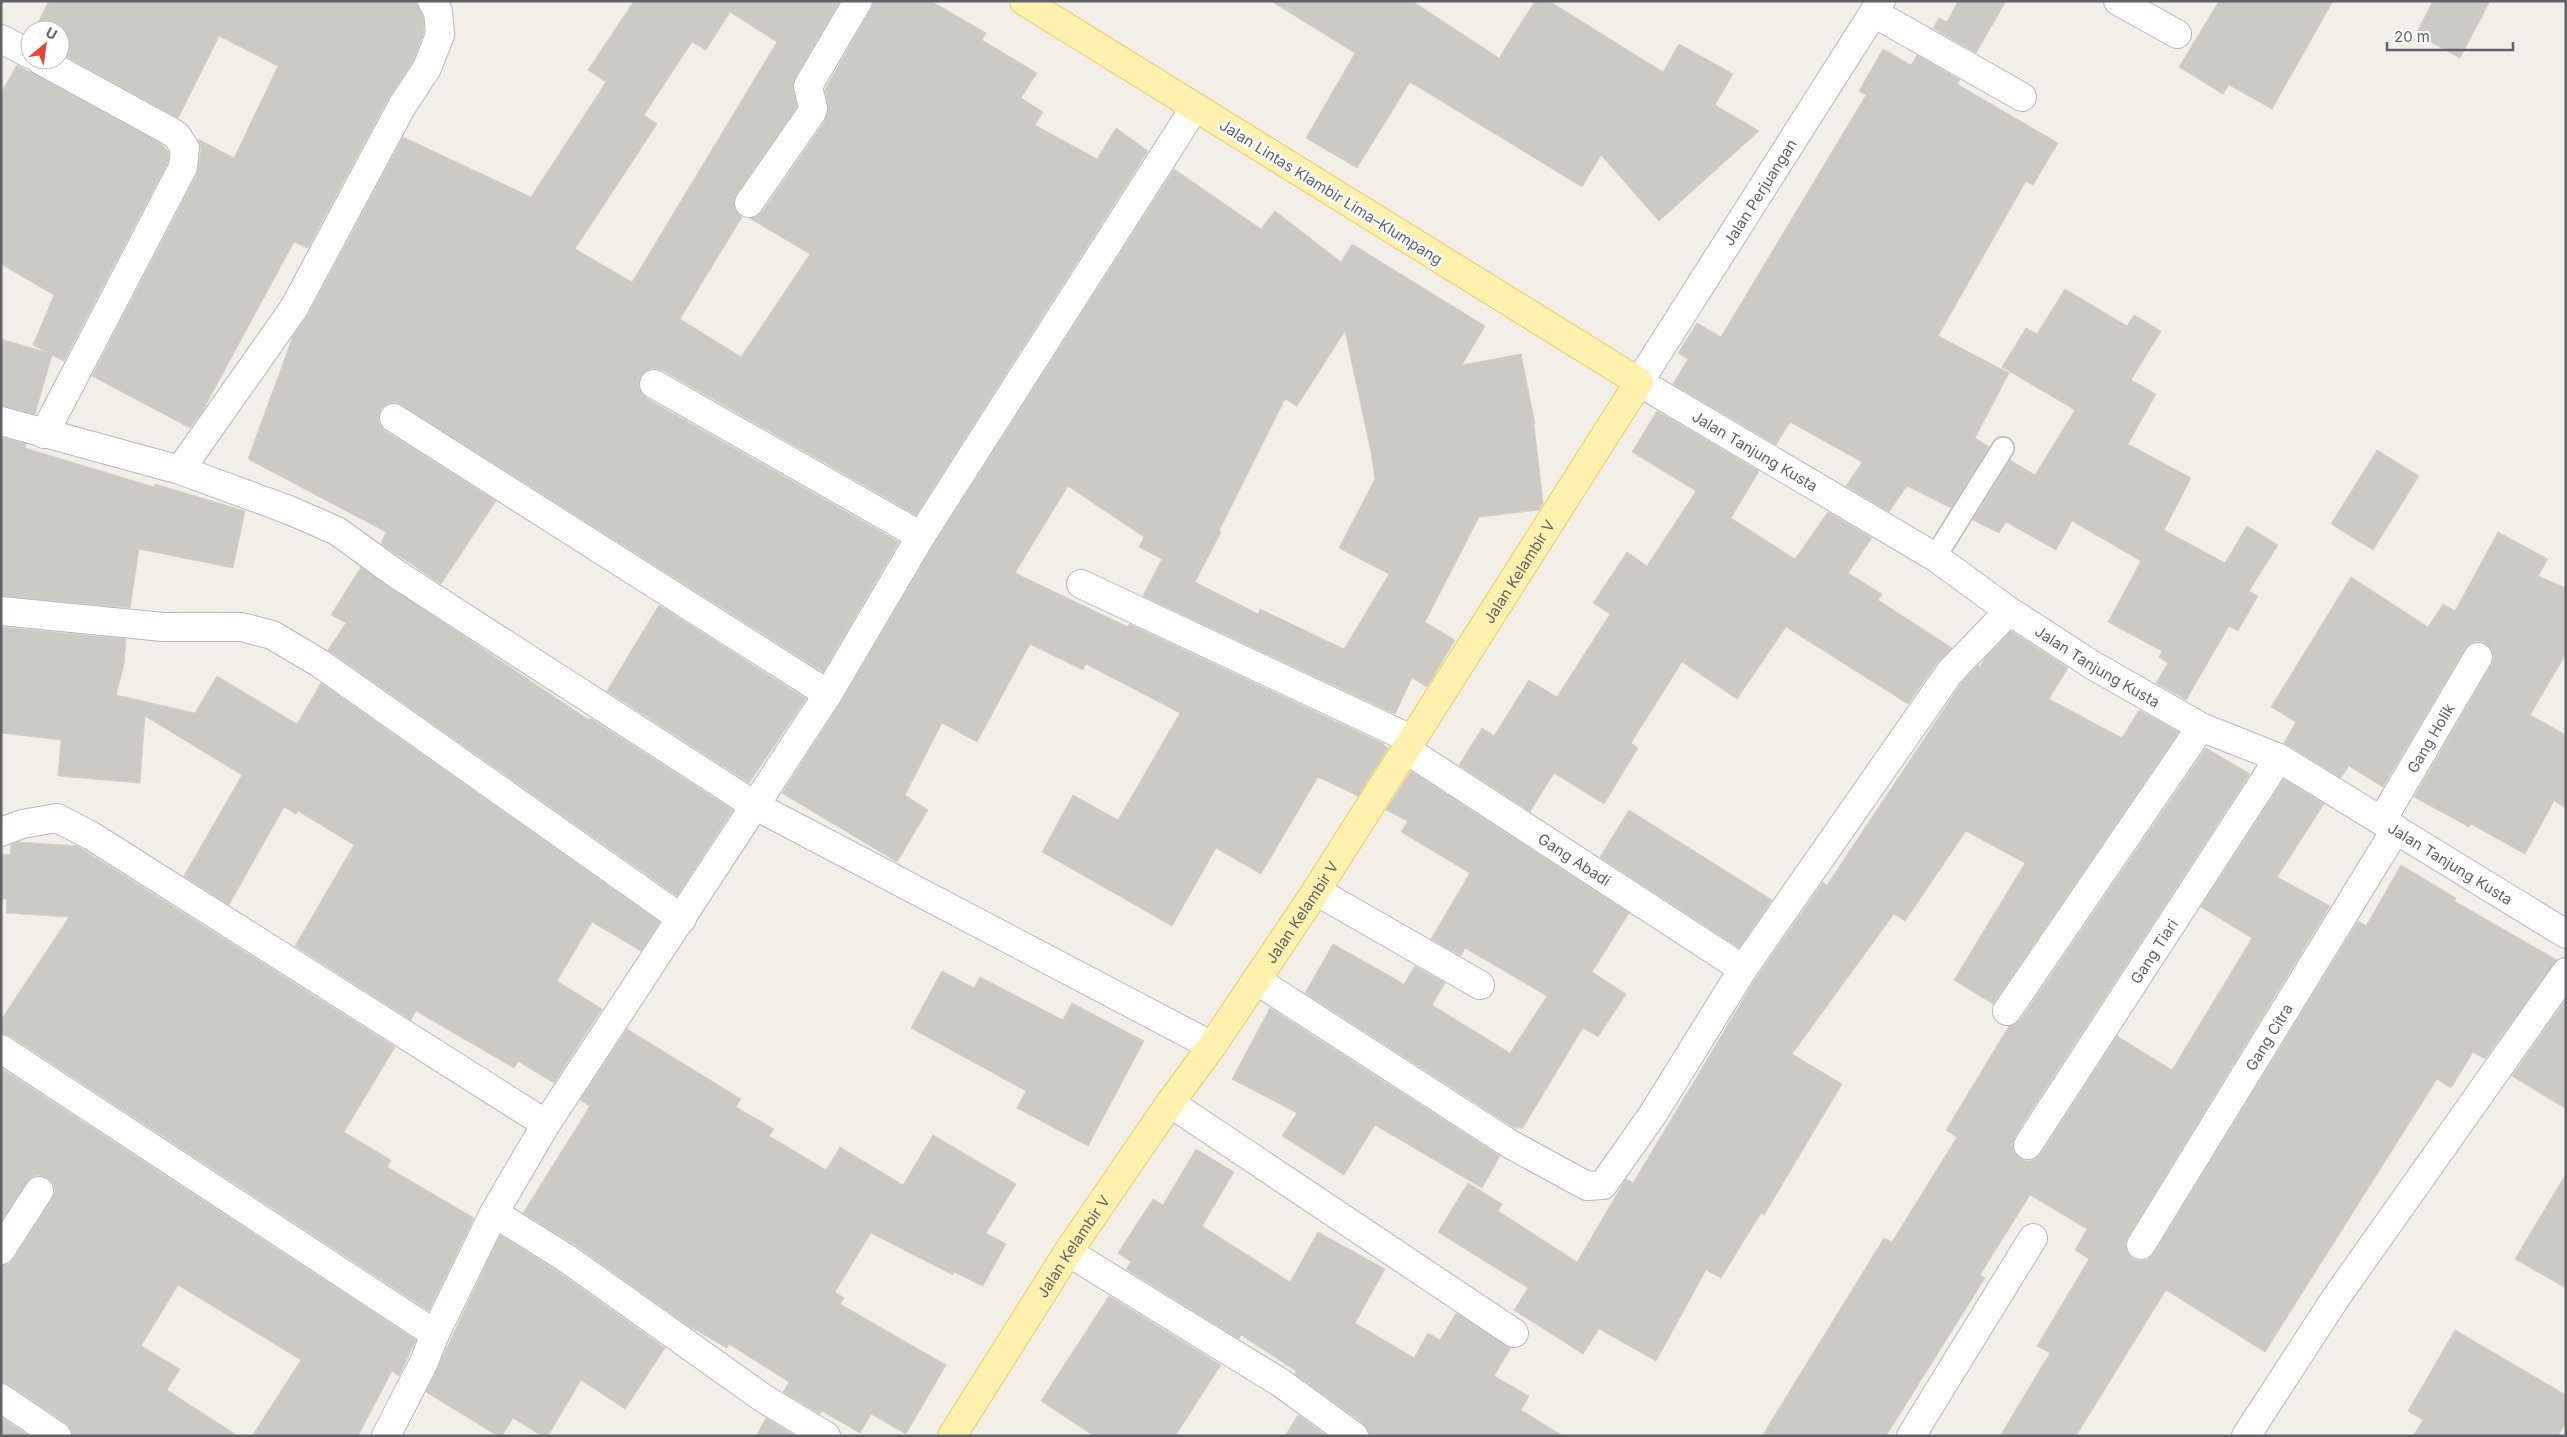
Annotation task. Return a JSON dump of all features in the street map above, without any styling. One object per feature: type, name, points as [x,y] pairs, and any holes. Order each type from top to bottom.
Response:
[{"type":"main road","name":"Jalan Lintas Klambir Lima–Klumpang","points":[[1024,1],[1639,382]]},
{"type":"main road","name":"Jalan Kelambir V","points":[[952,1436],[1068,1252],[1170,1102],[1212,1046],[1316,891],[1639,382]]},
{"type":"street","points":[[180,470],[294,308],[402,106],[427,68],[440,35],[438,11],[432,1]]},
{"type":"street","points":[[749,203],[812,112],[813,108],[808,86],[858,1]]},
{"type":"street","points":[[2118,1],[2177,34]]},
{"type":"street","points":[[1877,7],[2022,97]]},
{"type":"street","name":"Jalan Perjuangan","points":[[1639,382],[1877,7]]},
{"type":"street","points":[[1,38],[20,48]]},
{"type":"street","points":[[44,434],[160,215],[183,167],[184,148],[178,136],[58,70]]},
{"type":"street","points":[[386,1436],[424,1362],[435,1334],[494,1213],[546,1124],[682,919],[754,804],[828,694],[921,536],[1195,108]]},
{"type":"street","name":"Jalan Tanjung Kusta","points":[[1639,382],[1935,557],[2009,611],[2094,666],[2201,727],[2279,758],[2566,934]]},
{"type":"street","points":[[654,384],[921,536]]},
{"type":"street","points":[[394,418],[828,694]]},
{"type":"street","points":[[1,421],[180,470],[289,510],[337,531],[395,573],[754,804],[1212,1046]]},
{"type":"street","name":"Gang Abadi","points":[[1081,584],[1409,745],[1742,969]]},
{"type":"street","points":[[1,611],[162,628],[242,627],[272,635],[321,664],[682,919]]},
{"type":"street","points":[[1256,980],[1510,1144],[1586,1186],[1603,1185],[1653,1114],[1742,969],[1950,672],[2009,611]]},
{"type":"street","name":"Gang Holik","points":[[2389,825],[2478,657]]},
{"type":"street","points":[[2007,1011],[2201,727]]},
{"type":"street","name":"Gang Tiari","points":[[2028,1145],[2279,758]]},
{"type":"street","points":[[1,832],[22,824],[57,818],[90,835],[546,1124]]},
{"type":"street","name":"Gang Citra","points":[[2141,1245],[2389,825]]},
{"type":"street","points":[[1316,891],[1480,985]]},
{"type":"street","points":[[2246,1436],[2334,1299],[2566,972]]},
{"type":"street","points":[[1,1048],[435,1334]]},
{"type":"street","points":[[1170,1102],[1514,1333]]},
{"type":"street","points":[[1,1250],[39,1191]]},
{"type":"street","points":[[494,1213],[582,1269],[763,1398],[826,1436]]},
{"type":"street","points":[[1911,1436],[2033,1238]]},
{"type":"street","points":[[1068,1252],[1281,1382],[1354,1436]]},
{"type":"street","points":[[1,1398],[57,1436]]},
{"type":"lane","points":[[1935,557],[2003,448]]},
{"type":"building","points":[[49,1],[416,1],[423,16],[424,33],[413,61],[388,99],[308,248],[294,242],[203,410],[190,428],[92,376],[197,174],[201,150],[198,139],[234,158],[278,66],[219,36],[178,118],[70,59],[70,20],[39,20]]},
{"type":"building","points":[[634,1],[840,1],[795,78],[793,89],[797,107],[736,195],[734,201],[735,209],[742,217],[680,319],[741,357],[810,254],[749,218],[756,217],[762,212],[825,121],[828,105],[825,89],[874,1],[931,1],[986,33],[982,40],[1037,73],[1021,98],[1043,112],[1035,125],[1097,159],[1116,128],[1148,151],[916,515],[662,370],[653,368],[641,376],[638,385],[646,398],[899,542],[823,672],[395,402],[387,404],[381,409],[378,418],[380,425],[385,431],[496,501],[441,584],[381,544],[386,532],[248,459],[293,336],[308,315],[403,137],[531,197],[606,82],[588,70]],"holes":[[[730,12],[777,42],[632,282],[575,249],[657,124],[644,115],[692,42],[706,50]]]},
{"type":"building","points":[[1271,1],[1412,1],[1499,58],[1535,1],[1549,1],[1663,72],[1679,44],[1733,74],[1715,105],[1759,131],[1659,221],[1601,155],[1582,187],[1410,82],[1357,168],[1306,138],[1355,53]]},
{"type":"building","points":[[1958,1],[2006,1],[1976,53],[1933,28],[1939,18],[1947,22]]},
{"type":"building","points":[[2219,1],[2333,1],[2272,109],[2229,85],[2223,94],[2179,67]]},
{"type":"building","points":[[2433,1],[2490,1],[2460,58],[2416,34]]},
{"type":"building","points":[[1883,49],[1911,65],[1917,55],[1960,80],[1957,84],[2058,143],[2033,185],[2026,181],[1938,336],[2009,373],[1975,438],[1989,447],[1951,508],[1907,486],[1889,512],[1846,486],[1862,462],[1790,422],[1776,445],[1673,384],[1688,359],[1678,353],[1697,323],[1721,337],[1866,95],[1859,91]]},
{"type":"building","points":[[17,65],[20,67],[20,70],[26,70],[160,143],[169,152],[168,162],[64,361],[52,355],[35,414],[1,406],[1,339],[48,353],[33,345],[54,295],[1,264],[1,93]]},
{"type":"building","points":[[1174,169],[1261,229],[1275,211],[1341,262],[1352,244],[1485,326],[1462,365],[1521,354],[1535,424],[1543,503],[1539,510],[1479,517],[1425,622],[1455,640],[1427,687],[1412,678],[1395,714],[1143,596],[1162,559],[1139,547],[1144,537],[1068,486],[1015,573],[1128,627],[1129,624],[1384,744],[1388,748],[1358,796],[1318,777],[1261,874],[1216,848],[1172,926],[1042,852],[1073,795],[1118,820],[1180,713],[1086,664],[1083,670],[1030,644],[977,742],[942,723],[905,795],[928,810],[897,862],[782,793],[841,702],[934,544]],"holes":[[[1345,331],[1375,479],[1339,548],[1389,574],[1344,649],[1260,609],[1258,614],[1195,582],[1285,399],[1297,406]]]},
{"type":"building","points":[[2065,289],[2127,326],[2134,315],[2161,331],[2131,380],[2156,394],[2128,444],[2191,478],[2164,530],[2225,563],[2247,526],[2278,545],[2249,591],[2258,596],[2238,631],[2229,626],[2186,700],[2156,683],[2168,663],[2159,657],[2162,651],[2108,622],[2141,561],[2072,521],[2056,550],[2006,522],[1999,533],[1973,520],[2010,460],[2035,475],[2075,410],[2002,367],[2026,328],[2037,334]]},
{"type":"building","points":[[1657,411],[1759,471],[1731,518],[1795,559],[1828,512],[1872,538],[1848,573],[1882,594],[1878,600],[1952,648],[1937,663],[1908,704],[1786,627],[1737,699],[1682,662],[1631,743],[1638,748],[1604,804],[1554,773],[1530,812],[1459,765],[1482,728],[1494,736],[1529,680],[1557,697],[1610,614],[1593,603],[1627,552],[1647,566],[1696,491],[1632,452]]},
{"type":"building","points":[[1,437],[27,444],[25,448],[154,487],[155,484],[245,511],[233,568],[139,549],[130,608],[1,596]]},
{"type":"building","points":[[2377,450],[2419,476],[2373,550],[2331,524]]},
{"type":"building","points":[[2498,532],[2548,559],[2538,576],[2566,588],[2566,654],[2530,715],[2566,735],[2566,808],[2554,801],[2525,854],[2471,824],[2469,827],[2414,797],[2491,665],[2494,658],[2492,650],[2485,643],[2479,641],[2471,643],[2465,649],[2383,787],[2349,766],[2341,778],[2284,743],[2296,722],[2271,707],[2351,577],[2428,627],[2443,604],[2455,611]]},
{"type":"building","points":[[361,567],[589,720],[590,718],[733,810],[677,896],[328,650],[346,623],[331,615]]},
{"type":"building","points":[[659,605],[806,699],[749,783],[607,691]]},
{"type":"building","points":[[1,627],[126,639],[124,664],[116,695],[195,713],[217,676],[297,724],[321,683],[660,922],[641,951],[592,922],[557,981],[602,1009],[554,1083],[518,1061],[514,1068],[416,1011],[411,1020],[295,946],[354,845],[298,811],[296,814],[284,807],[229,905],[184,876],[242,775],[145,716],[140,783],[58,776],[61,740],[1,733]]},
{"type":"building","points":[[2011,631],[2068,668],[2049,699],[2122,738],[2139,710],[2179,732],[1993,1004],[1954,980],[2025,863],[1966,831],[1905,921],[1894,914],[1792,1054],[1842,1084],[1764,1215],[1761,1213],[1721,1278],[1706,1270],[1656,1361],[1599,1329],[1583,1354],[1514,1310],[1528,1288],[1438,1232],[1468,1183],[1502,1204],[1498,1211],[1577,1262],[1626,1179],[1633,1183],[1756,978],[1823,882],[1827,885],[1962,682],[1978,665],[1980,667],[1985,658]]},
{"type":"building","points":[[2206,748],[2250,774],[2015,1136],[2012,1145],[2014,1152],[2020,1158],[2027,1161],[2035,1159],[2041,1154],[2117,1036],[2172,1070],[2252,938],[2201,907],[2284,779],[2324,804],[2277,877],[2330,906],[2128,1237],[2125,1244],[2127,1252],[2133,1259],[2140,1261],[2148,1259],[2154,1253],[2358,921],[2366,926],[2401,865],[2456,898],[2454,901],[2557,960],[2485,1059],[2473,1052],[2451,1088],[2437,1079],[2265,1352],[2166,1290],[2076,1436],[2000,1436],[2050,1353],[2037,1346],[2089,1259],[2075,1250],[2087,1229],[2030,1195],[1980,1275],[1985,1278],[1886,1436],[1762,1436],[1884,1238],[1892,1242],[1957,1137],[1946,1130],[2009,1026],[2020,1020]]},
{"type":"building","points":[[1411,771],[1629,913],[1592,972],[1626,994],[1598,1037],[1583,1028],[1522,1129],[1517,1127],[1516,1129],[1305,993],[1333,944],[1404,984],[1415,966],[1445,983],[1432,1005],[1510,1053],[1547,996],[1465,948],[1461,956],[1431,939],[1470,873],[1401,832],[1408,821],[1386,810]]},
{"type":"building","points":[[1629,810],[1772,900],[1739,948],[1600,857]]},
{"type":"building","points":[[18,842],[78,846],[395,1047],[344,1132],[391,1160],[387,1167],[474,1218],[429,1311],[10,1036],[1,1033],[1,1020],[69,917],[6,913],[7,899],[1,899],[1,854],[10,855],[11,845]]},
{"type":"building","points":[[942,971],[974,988],[980,977],[1063,1020],[1072,1003],[1144,1041],[1088,1146],[1017,1108],[1026,1091],[911,1028]]},
{"type":"building","points":[[2566,999],[2566,1109],[2512,1076]]},
{"type":"building","points":[[1270,1008],[1500,1156],[1482,1188],[1375,1125],[1344,1175],[1282,1136],[1297,1113],[1232,1079]]},
{"type":"building","points":[[627,1029],[741,1099],[736,1107],[774,1129],[769,1136],[826,1170],[840,1147],[903,1185],[933,1135],[1016,1184],[986,1233],[1006,1244],[983,1286],[954,1272],[953,1275],[871,1233],[835,1292],[844,1298],[840,1304],[946,1365],[906,1434],[871,1414],[860,1433],[822,1411],[820,1414],[783,1392],[789,1382],[729,1344],[727,1348],[687,1325],[575,1245],[523,1213],[590,1106],[580,1100]]},
{"type":"building","points":[[1,1068],[416,1340],[399,1376],[392,1371],[358,1436],[252,1436],[301,1360],[178,1285],[141,1346],[180,1369],[167,1390],[238,1436],[72,1436],[71,1429],[66,1423],[10,1385],[1,1383],[1,1265],[9,1264],[14,1258],[52,1199],[55,1191],[53,1183],[47,1178],[39,1175],[31,1177],[1,1221]]},
{"type":"building","points":[[1196,1149],[1234,1172],[1202,1226],[1290,1282],[1318,1232],[1385,1269],[1355,1323],[1414,1358],[1428,1333],[1440,1340],[1456,1313],[1511,1348],[1494,1376],[1529,1396],[1521,1410],[1563,1436],[1369,1436],[1363,1423],[1295,1374],[1296,1371],[1241,1335],[1239,1339],[1126,1269],[1131,1262],[1118,1253],[1153,1199],[1163,1205]]},
{"type":"building","points":[[2566,1174],[2566,1288],[2515,1259]]},
{"type":"building","points":[[500,1235],[557,1271],[665,1348],[625,1409],[581,1380],[548,1436],[542,1436],[513,1418],[502,1436],[498,1436],[426,1392]]},
{"type":"building","points":[[1109,1296],[1221,1365],[1175,1436],[1094,1436],[1041,1401]]},
{"type":"building","points":[[2455,1330],[2566,1395],[2566,1422],[2558,1436],[2413,1436],[2423,1420],[2408,1411]]},
{"type":"building","points":[[1298,1415],[1327,1436],[1285,1436]]},
{"type":"building","points":[[1,1417],[29,1436],[1,1436]]},
{"type":"building","points":[[766,1418],[795,1436],[756,1436]]}]
